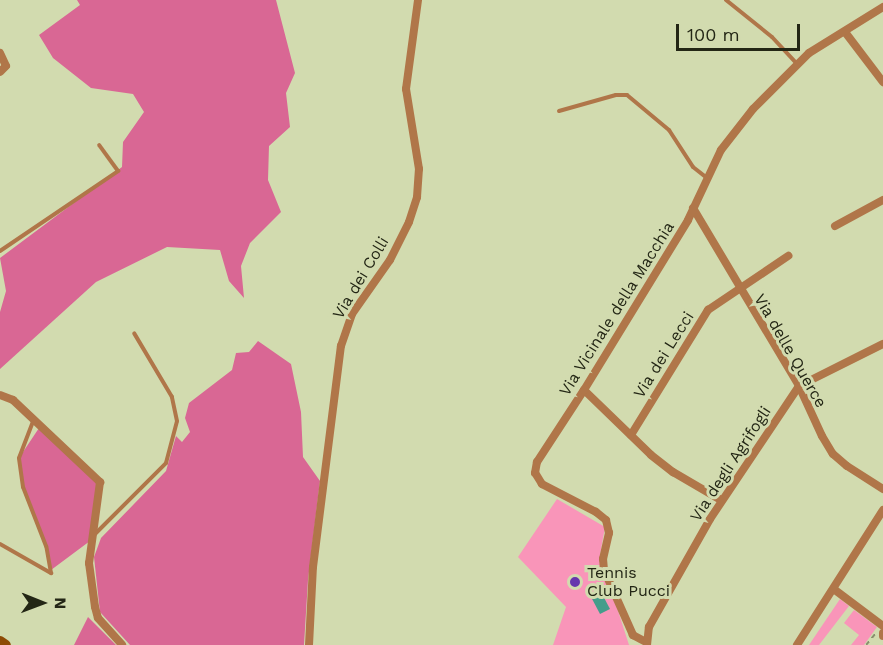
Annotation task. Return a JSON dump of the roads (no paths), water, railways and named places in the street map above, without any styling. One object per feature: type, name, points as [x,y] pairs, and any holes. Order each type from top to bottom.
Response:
[{"type":"main road","points":[[0,641],[6,645]]},
{"type":"street","name":"Via dei Colli","points":[[309,645],[313,567],[341,346],[354,310],[390,260],[409,222],[417,197],[418,169],[406,85],[418,0]]},
{"type":"street","name":"Via Vicinale della Macchia","points":[[647,643],[633,635],[604,570],[603,559],[609,534],[606,520],[596,512],[544,485],[536,473],[538,459],[584,390],[693,208],[721,150],[753,109],[797,64],[883,7]]},
{"type":"street","points":[[845,32],[883,82]]},
{"type":"street","points":[[0,53],[6,66],[0,72]]},
{"type":"street","points":[[836,226],[883,200]]},
{"type":"street","name":"Via delle Querce","points":[[693,208],[799,386],[833,454],[847,466],[883,489]]},
{"type":"street","name":"Via dei Lecci","points":[[631,435],[698,323],[712,306],[788,256]]},
{"type":"street","name":"Via degli Agrifogli","points":[[647,643],[651,623],[721,500],[799,386],[883,344]]},
{"type":"street","points":[[584,390],[673,472],[721,500]]},
{"type":"street","points":[[0,395],[13,400],[100,482],[89,563],[98,618],[122,645]]},
{"type":"street","points":[[797,645],[835,590],[883,510]]},
{"type":"street","points":[[835,590],[883,630]]},
{"type":"lane","points":[[726,0],[765,31],[797,64]]},
{"type":"lane","points":[[559,111],[616,95],[627,95],[669,130],[693,167],[707,178]]},
{"type":"lane","points":[[0,251],[118,171],[99,145]]},
{"type":"lane","points":[[93,536],[166,463],[177,421],[172,397],[134,333]]},
{"type":"lane","points":[[0,544],[51,573],[46,546],[23,487],[19,458],[34,419]]},
{"type":"water","points":[[600,590],[610,609],[600,614],[590,595]]},
{"type":"place","name":"Tennis Club Pucci","points":[[575,582]]}]
